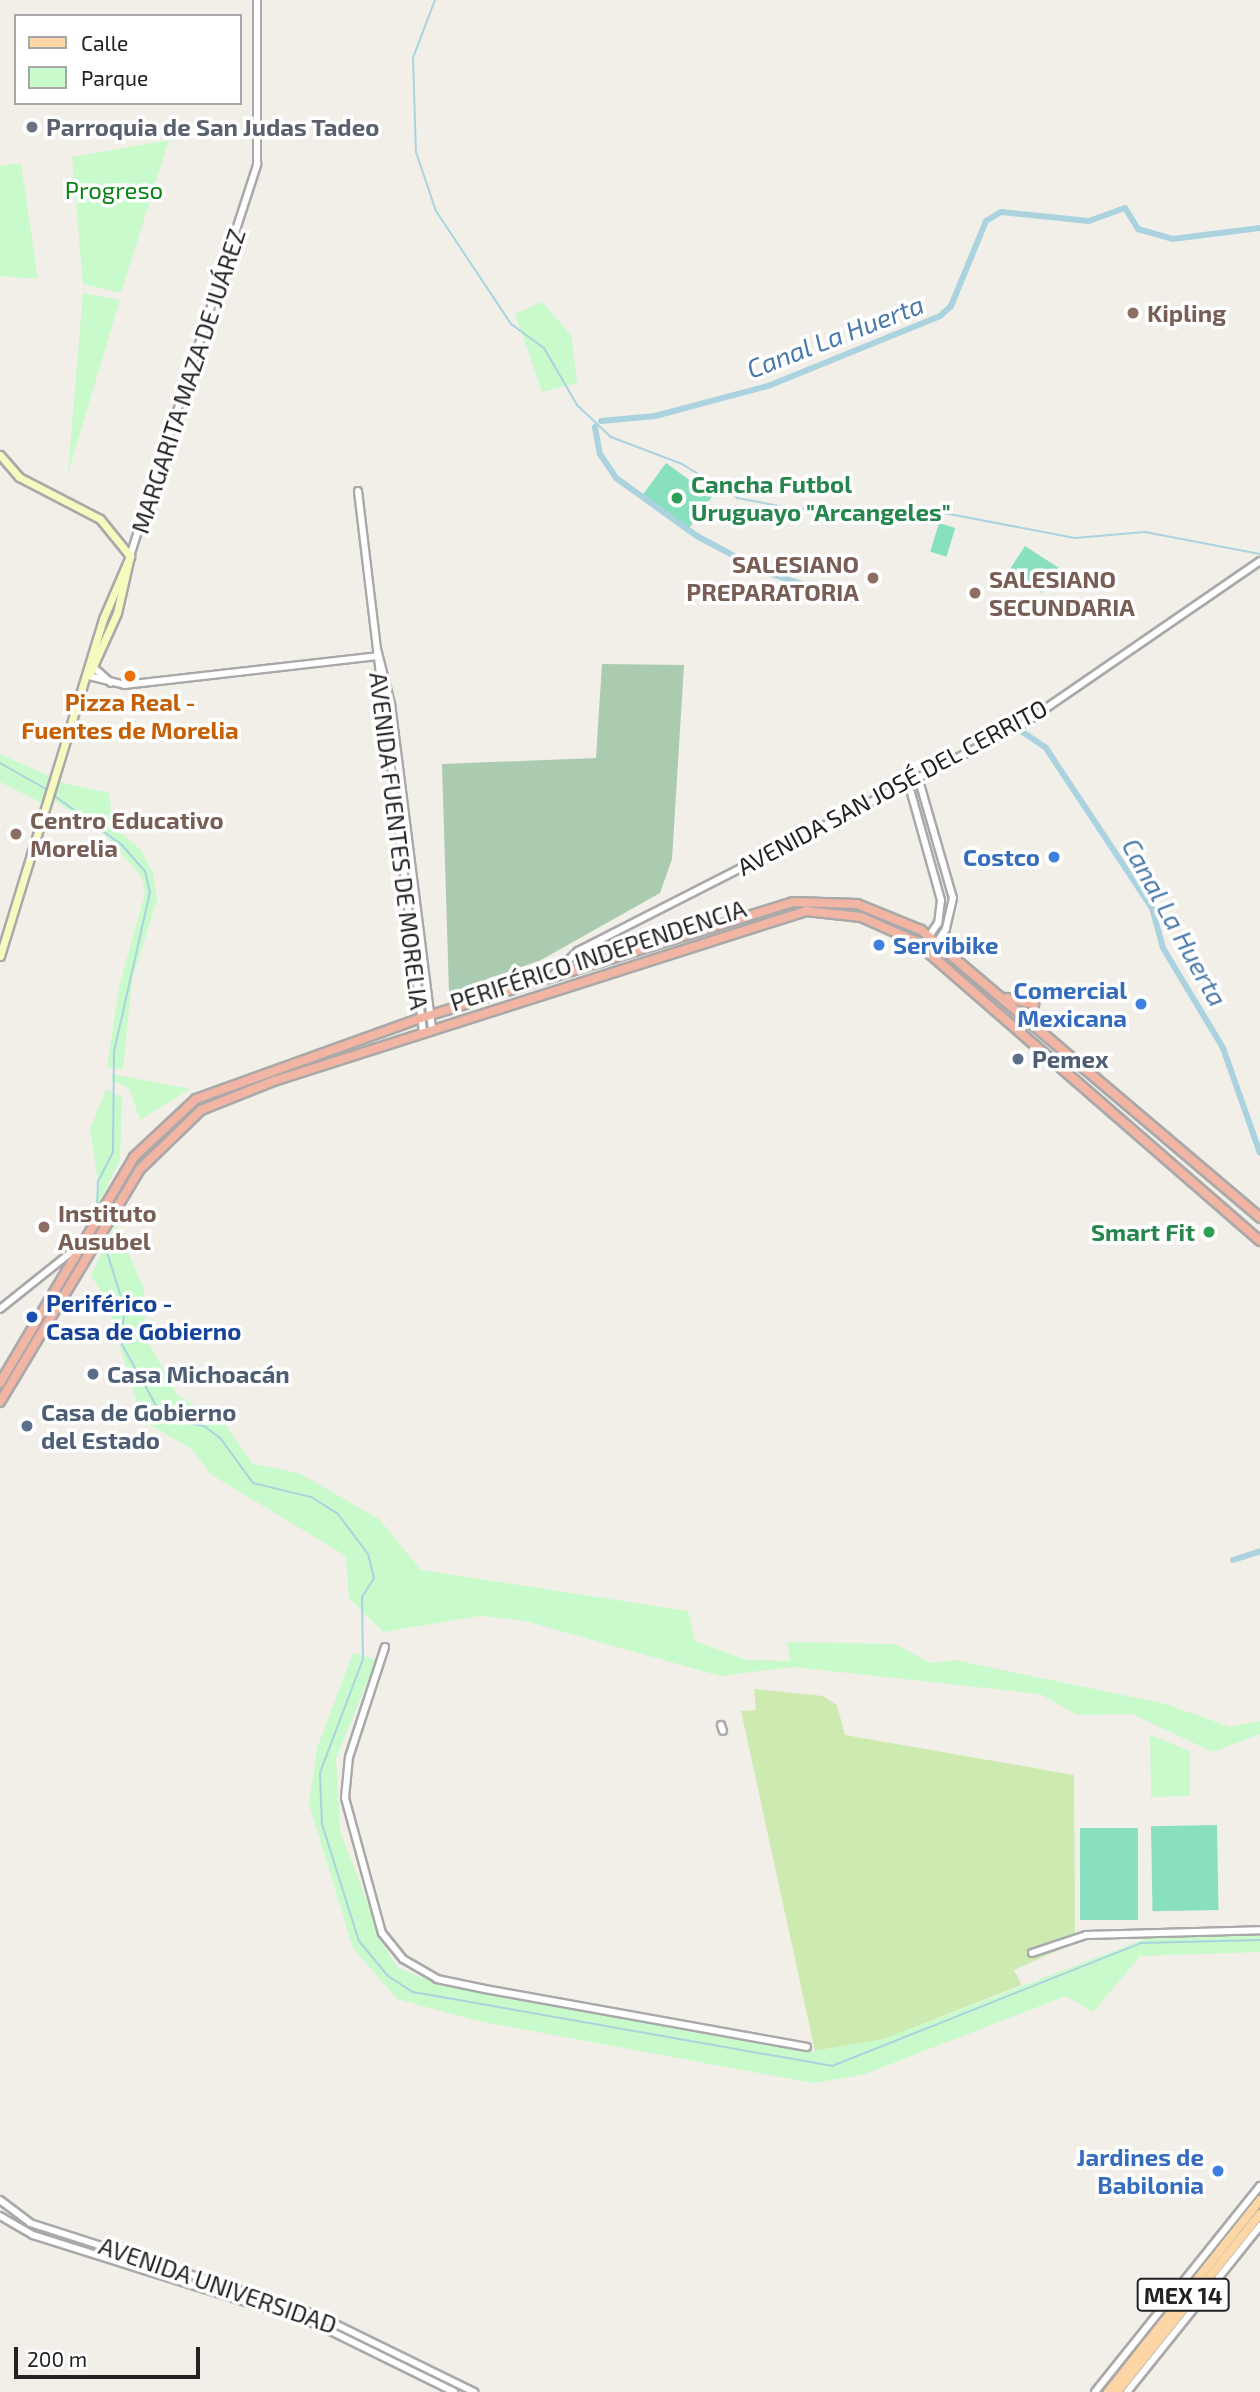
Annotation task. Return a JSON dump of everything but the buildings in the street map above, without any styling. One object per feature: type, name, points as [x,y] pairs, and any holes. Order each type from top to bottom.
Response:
[{"type":"highway","name":"PERIFÉRICO INDEPENDENCIA","points":[[99,1226],[103,1210],[134,1157],[197,1100],[421,1018],[793,902],[857,904],[897,915],[929,936],[1260,1217]]},
{"type":"highway","name":"PERIFÉRICO INDEPENDENCIA","points":[[0,1402],[99,1226],[153,1151],[201,1110],[428,1031],[783,915],[831,911],[861,917],[922,947],[1260,1241]]},
{"type":"highway","points":[[1002,997],[1034,1004]]},
{"type":"highway","name":"PERIFÉRICO INDEPENDENCIA","points":[[0,1383],[91,1243]]},
{"type":"main road","points":[[0,455],[19,477],[100,519],[130,556]]},
{"type":"main road","name":"MARGARITA MAZA DE JUÁREZ","points":[[0,956],[89,676],[129,574],[130,556]]},
{"type":"main road","name":"MARGARITA MAZA DE JUÁREZ","points":[[93,666],[120,569],[130,556]]},
{"type":"main road","name":"MEX 14","points":[[1108,2392],[1260,2200]]},
{"type":"main road","name":"MEX 14","points":[[1117,2392],[1260,2214]]},
{"type":"street","name":"MARGARITA MAZA DE JUÁREZ","points":[[130,556],[257,164],[257,0]]},
{"type":"street","name":"AVENIDA FUENTES DE MORELIA","points":[[358,491],[421,1018],[428,1031]]},
{"type":"street","name":"AVENIDA SAN JOSÉ DEL CERRITO","points":[[552,976],[578,951],[1020,726],[1260,561]]},
{"type":"street","name":"AVENIDA FUENTES DE MORELIA","points":[[379,653],[432,1016],[428,1031]]},
{"type":"street","points":[[89,676],[112,684],[379,653]]},
{"type":"street","points":[[93,666],[112,684]]},
{"type":"street","points":[[918,777],[953,898],[937,942],[930,953]]},
{"type":"street","points":[[908,782],[941,900],[929,936],[922,947]]},
{"type":"street","points":[[0,1310],[91,1243]]},
{"type":"street","points":[[385,1647],[349,1757],[345,1798],[382,1933],[403,1959],[461,1984],[807,2047]]},
{"type":"street","points":[[1031,1953],[1086,1935],[1260,1930]]},
{"type":"street","points":[[1095,2392],[1260,2186]]},
{"type":"street","name":"AVENIDA UNIVERSIDAD","points":[[0,2200],[30,2224],[319,2316],[474,2392]]},
{"type":"street","name":"AVENIDA UNIVERSIDAD","points":[[0,2216],[33,2235],[316,2324],[454,2392]]},
{"type":"street","points":[[1126,2392],[1260,2226]]},
{"type":"green space","name":"Progreso","points":[[169,140],[121,293],[83,284],[72,157]]},
{"type":"green space","points":[[21,163],[38,279],[0,276],[0,166]]},
{"type":"green space","points":[[83,293],[120,300],[68,473]]},
{"type":"green space","points":[[542,302],[571,335],[577,383],[542,392],[515,314]]},
{"type":"green space","name":"Cancha Futbol Uruguayo \"Arcangeles\"","points":[[666,463],[712,497],[686,532],[640,499]]},
{"type":"green space","points":[[939,523],[955,528],[946,557],[930,552]]},
{"type":"green space","points":[[1025,546],[1059,568],[1042,593],[1009,571]]},
{"type":"green space","points":[[602,664],[684,665],[672,859],[660,893],[541,960],[449,993],[442,764],[596,758]]},
{"type":"green space","points":[[0,754],[49,776],[42,803],[0,782]]},
{"type":"green space","points":[[60,782],[109,793],[113,826],[141,850],[153,873],[157,900],[132,980],[123,1069],[107,1068],[119,987],[145,893],[141,876],[105,835],[54,800]]},
{"type":"green space","points":[[112,1074],[190,1089],[140,1120],[129,1088],[111,1080]]},
{"type":"green space","points":[[106,1089],[122,1097],[120,1160],[94,1213],[98,1182],[90,1129]]},
{"type":"green space","points":[[115,1224],[144,1288],[145,1336],[178,1396],[223,1421],[253,1464],[299,1473],[379,1519],[421,1570],[688,1611],[695,1641],[746,1660],[790,1661],[787,1642],[895,1644],[931,1663],[954,1660],[1166,1704],[1230,1727],[1260,1721],[1260,1734],[1213,1752],[1132,1714],[1077,1715],[1040,1694],[793,1667],[720,1676],[525,1621],[480,1616],[383,1632],[349,1598],[346,1556],[210,1474],[193,1450],[142,1420],[106,1300],[91,1275]]},
{"type":"green space","points":[[353,1653],[376,1660],[336,1759],[340,1831],[384,1946],[397,1967],[425,1979],[811,2052],[884,2039],[1145,1939],[1260,1933],[1260,1952],[1140,1956],[1093,2012],[1066,1996],[862,2075],[813,2083],[478,2021],[397,1999],[353,1948],[309,1804],[317,1748]]},
{"type":"green space","points":[[754,1689],[823,1696],[837,1705],[845,1735],[1074,1775],[1075,1943],[1014,1970],[1022,1985],[884,2039],[815,2051],[741,1711],[756,1710]]},
{"type":"green space","points":[[1150,1735],[1190,1751],[1190,1796],[1151,1797]]},
{"type":"green space","points":[[1217,1825],[1218,1910],[1152,1911],[1151,1826]]},
{"type":"green space","points":[[1080,1828],[1138,1828],[1138,1920],[1080,1920]]},
{"type":"waterway","points":[[435,0],[413,58],[416,152],[436,211],[511,324],[544,348],[577,405],[611,437],[682,464],[737,498],[796,509],[944,513],[1075,538],[1145,532],[1260,554]]},
{"type":"waterway","name":"Canal La Huerta","points":[[601,421],[655,416],[768,386],[940,316],[951,306],[986,221],[1001,212],[1089,221],[1125,208],[1138,229],[1172,239],[1260,228]]},
{"type":"waterway","name":"Canal La Huerta","points":[[595,427],[600,454],[616,478],[697,536],[764,572],[854,600]]},
{"type":"waterway","name":"Canal La Huerta","points":[[1021,731],[1046,748],[1152,908],[1163,948],[1223,1048],[1260,1153]]},
{"type":"waterway","points":[[0,763],[48,790]]},
{"type":"waterway","points":[[52,794],[122,845],[145,871],[150,892],[114,1052],[113,1152],[98,1182],[97,1214]]},
{"type":"waterway","points":[[102,1236],[125,1310],[120,1341],[163,1418],[204,1426],[221,1439],[253,1483],[311,1497],[337,1513],[368,1554],[374,1578],[362,1597],[363,1659],[320,1773],[322,1824],[359,1941],[388,1976],[413,1992],[832,2066],[1141,1943],[1260,1940]]},
{"type":"waterway","name":"Canal La Huerta","points":[[1233,1560],[1260,1551]]},
{"type":"place","name":"Parroquia de San Judas Tadeo","points":[[32,127]]},
{"type":"place","name":"Kipling","points":[[1133,313]]},
{"type":"place","name":"Cancha Futbol Uruguayo \"Arcangeles\"","points":[[677,498]]},
{"type":"place","name":"SALESIANO PREPARATORIA","points":[[873,578]]},
{"type":"place","name":"SALESIANO SECUNDARIA","points":[[975,593]]},
{"type":"place","name":"Pizza Real - Fuentes de Morelia","points":[[130,676]]},
{"type":"place","name":"Centro Educativo Morelia","points":[[16,834]]},
{"type":"place","name":"Costco","points":[[1054,857]]},
{"type":"place","name":"Servibike","points":[[879,945]]},
{"type":"place","name":"Comercial Mexicana","points":[[1141,1004]]},
{"type":"place","name":"Pemex","points":[[1018,1059]]},
{"type":"place","name":"Instituto Ausubel","points":[[44,1227]]},
{"type":"place","name":"Smart Fit","points":[[1209,1232]]},
{"type":"place","name":"Periférico - Casa de Gobierno","points":[[32,1317]]},
{"type":"place","name":"Casa Michoacán","points":[[93,1374]]},
{"type":"place","name":"Casa de Gobierno del Estado","points":[[27,1426]]},
{"type":"place","name":"Jardines de Babilonia","points":[[1218,2171]]}]
